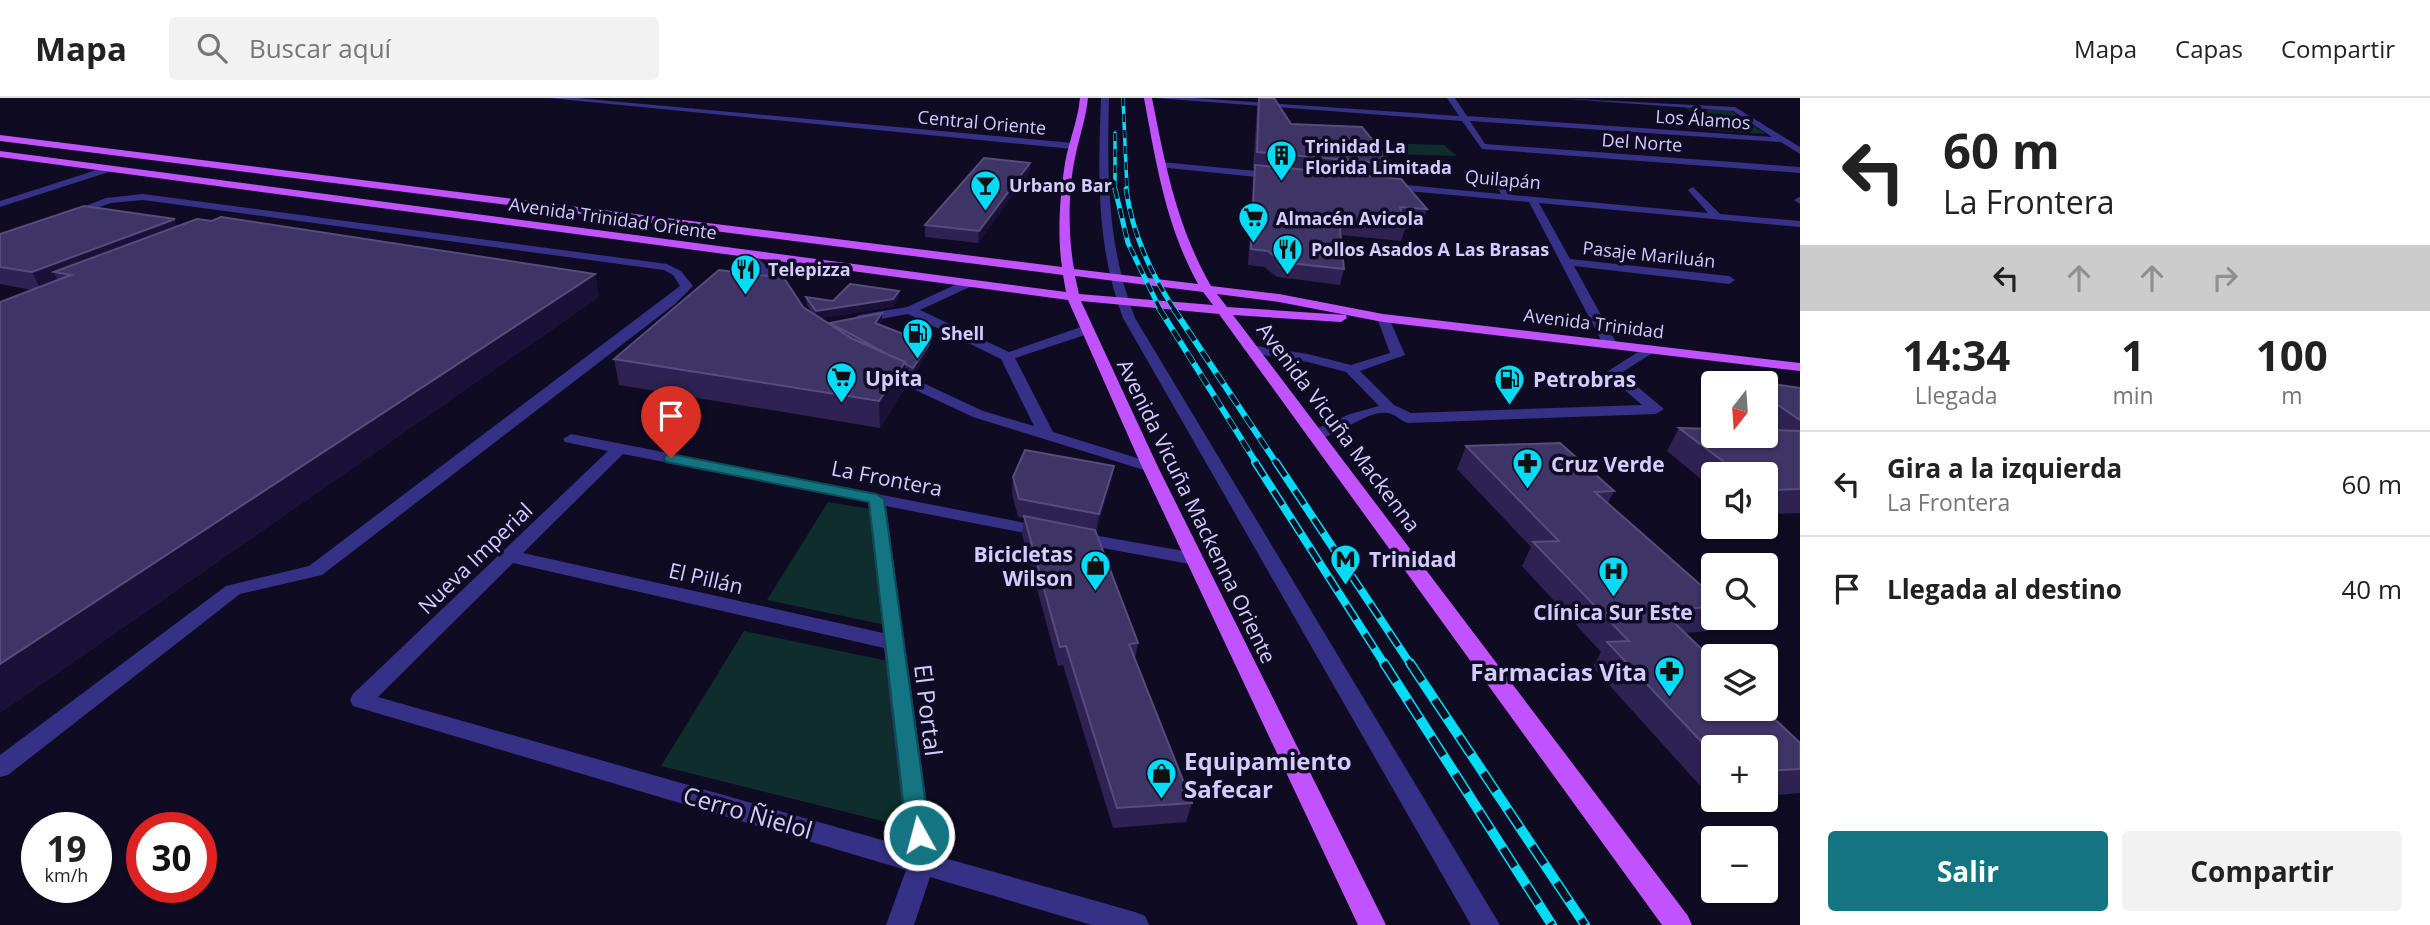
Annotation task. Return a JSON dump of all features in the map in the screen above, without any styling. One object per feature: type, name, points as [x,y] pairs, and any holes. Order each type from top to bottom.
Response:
[{"type":"main road","name":"Avenida Vicuña Mackenna Oriente","points":[[1084,98],[1082,118],[1073,146],[1065,218],[1068,273],[1073,297],[1150,467],[1373,925]]},
{"type":"main road","name":"Avenida Vicuña Mackenna","points":[[1148,98],[1176,230],[1207,289],[1678,925]]},
{"type":"main road","name":"Avenida Trinidad Oriente","points":[[0,138],[1207,289]]},
{"type":"main road","name":"Avenida Trinidad Oriente","points":[[0,154],[1073,297],[1221,310]]},
{"type":"main road","name":"Avenida Trinidad","points":[[1207,289],[1310,302],[1384,318]]},
{"type":"main road","name":"Avenida Trinidad","points":[[1221,310],[1384,318],[1800,367]]},
{"type":"street","name":"Central Oriente","points":[[553,98],[1073,146]]},
{"type":"street","points":[[1105,98],[1102,209],[1115,279],[1122,301],[1145,346],[1486,925]]},
{"type":"street","name":"Los Álamos","points":[[1160,98],[1291,102],[1464,118],[1783,140]]},
{"type":"street","points":[[1451,98],[1464,118]]},
{"type":"street","points":[[1559,98],[1735,109],[1800,151]]},
{"type":"street","name":"Del Norte","points":[[1464,118],[1482,146],[1800,170]]},
{"type":"street","points":[[1161,165],[1291,177]]},
{"type":"street","points":[[0,204],[109,169]]},
{"type":"street","points":[[1497,176],[1508,197]]},
{"type":"street","name":"Quilapán","points":[[1373,185],[1800,224]]},
{"type":"street","points":[[1693,190],[1717,216]]},
{"type":"street","points":[[0,768],[233,590],[315,571],[687,286],[677,273],[667,267],[130,197],[110,200],[61,217]]},
{"type":"street","points":[[1532,199],[1610,344]]},
{"type":"street","points":[[234,223],[260,213]]},
{"type":"street","points":[[747,254],[785,286],[799,306]]},
{"type":"street","name":"Pasaje Mariluán","points":[[1566,262],[1729,280]]},
{"type":"street","points":[[848,321],[910,310],[968,283]]},
{"type":"street","points":[[910,310],[1007,356],[1047,436]]},
{"type":"street","points":[[1250,349],[1308,358],[1351,369],[1398,355],[1384,318]]},
{"type":"street","points":[[1007,356],[1032,350],[1086,330]]},
{"type":"street","points":[[1351,369],[1389,408],[1408,418],[1656,409],[1612,373],[1649,349]]},
{"type":"street","points":[[872,364],[978,414],[1150,467]]},
{"type":"street","points":[[1315,435],[1355,417],[1389,408]]},
{"type":"street","name":"La Frontera","points":[[571,439],[1195,559]]},
{"type":"street","name":"Nueva Imperial","points":[[361,700],[620,448]]},
{"type":"street","name":"El Portal","points":[[876,499],[922,862],[900,925]]},
{"type":"street","name":"El Pillán","points":[[509,556],[894,643]]},
{"type":"street","name":"Cerro Ñielol","points":[[361,700],[1135,925]]},
{"type":"green space","points":[[1686,108],[1731,111],[1766,134],[1716,131]]},
{"type":"green space","points":[[1379,143],[1444,145],[1457,156],[1390,154]]},
{"type":"green space","points":[[828,502],[883,511],[895,627],[767,600]]},
{"type":"green space","points":[[744,631],[893,662],[910,828],[661,766]]},
{"type":"building","points":[[1259,98],[1274,98],[1291,124],[1362,127],[1392,164],[1257,152]]},
{"type":"building","points":[[984,158],[1030,163],[979,231],[925,225]]},
{"type":"building","points":[[1255,165],[1401,179],[1427,209],[1400,207],[1406,227],[1339,220],[1344,269],[1281,262],[1268,251],[1251,249]]},
{"type":"building","points":[[84,206],[175,219],[32,272],[0,267],[0,234]]},
{"type":"building","points":[[221,217],[595,274],[0,664],[0,302],[71,275],[54,272],[197,219],[212,221]]},
{"type":"building","points":[[719,270],[784,278],[803,307],[853,339],[905,362],[879,401],[614,359]]},
{"type":"building","points":[[850,284],[899,291],[893,299],[816,311],[806,297],[833,301]]},
{"type":"building","points":[[882,313],[875,323],[929,344],[913,368],[830,323]]},
{"type":"building","points":[[1778,385],[1800,388],[1800,420],[1778,405]]},
{"type":"building","points":[[1679,428],[1701,429],[1701,445]]},
{"type":"building","points":[[1778,430],[1800,431],[1800,489],[1778,490],[1778,462],[1724,462],[1706,448],[1778,448]]},
{"type":"building","points":[[1560,443],[1614,491],[1595,492],[1701,585],[1701,608],[1661,610],[1701,648],[1701,721],[1777,721],[1800,743],[1800,769],[1778,770],[1778,735],[1701,735],[1701,741],[1607,642],[1629,641],[1533,542],[1559,541],[1466,446]]},
{"type":"building","points":[[1025,450],[1114,466],[1099,514],[1019,499],[1013,477]]},
{"type":"building","points":[[1024,516],[1095,530],[1138,643],[1129,644],[1192,803],[1117,808],[1066,646],[1060,647]]},
{"type":"railway","points":[[1123,98],[1127,190]]},
{"type":"railway","points":[[1115,133],[1115,189]]},
{"type":"railway","points":[[1115,189],[1128,243],[1160,309]]},
{"type":"railway","points":[[1126,189],[1143,252],[1174,309]]},
{"type":"railway","points":[[1159,308],[1257,464]]},
{"type":"railway","points":[[1173,308],[1277,464]]},
{"type":"railway","points":[[1255,462],[1385,665]]},
{"type":"railway","points":[[1276,462],[1411,665]]},
{"type":"railway","points":[[1384,663],[1552,925]]},
{"type":"railway","points":[[1410,663],[1585,925]]},
{"type":"place","name":"Trinidad La Florida Limitada","points":[[1282,183]]},
{"type":"place","name":"Urbano Bar","points":[[986,212]]},
{"type":"place","name":"Almacén Avicola","points":[[1253,245]]},
{"type":"place","name":"Pollos Asados A Las Brasas","points":[[1288,276]]},
{"type":"place","name":"Telepizza","points":[[745,296]]},
{"type":"place","name":"Shell","points":[[918,360]]},
{"type":"place","name":"Upita","points":[[842,405]]},
{"type":"place","name":"Petrobras","points":[[1510,406]]},
{"type":"place","name":"Cruz Verde","points":[[1528,491]]},
{"type":"place","name":"Trinidad","points":[[1346,586]]},
{"type":"place","name":"Bicicletas Wilson","points":[[1096,593]]},
{"type":"place","name":"Clínica Sur Este","points":[[1613,599]]},
{"type":"place","name":"Farmacias Vita","points":[[1670,698]]},
{"type":"place","name":"Equipamiento Safecar","points":[[1161,801]]},
{"type":"route","points":[[671,458],[876,499],[919,835]]}]
